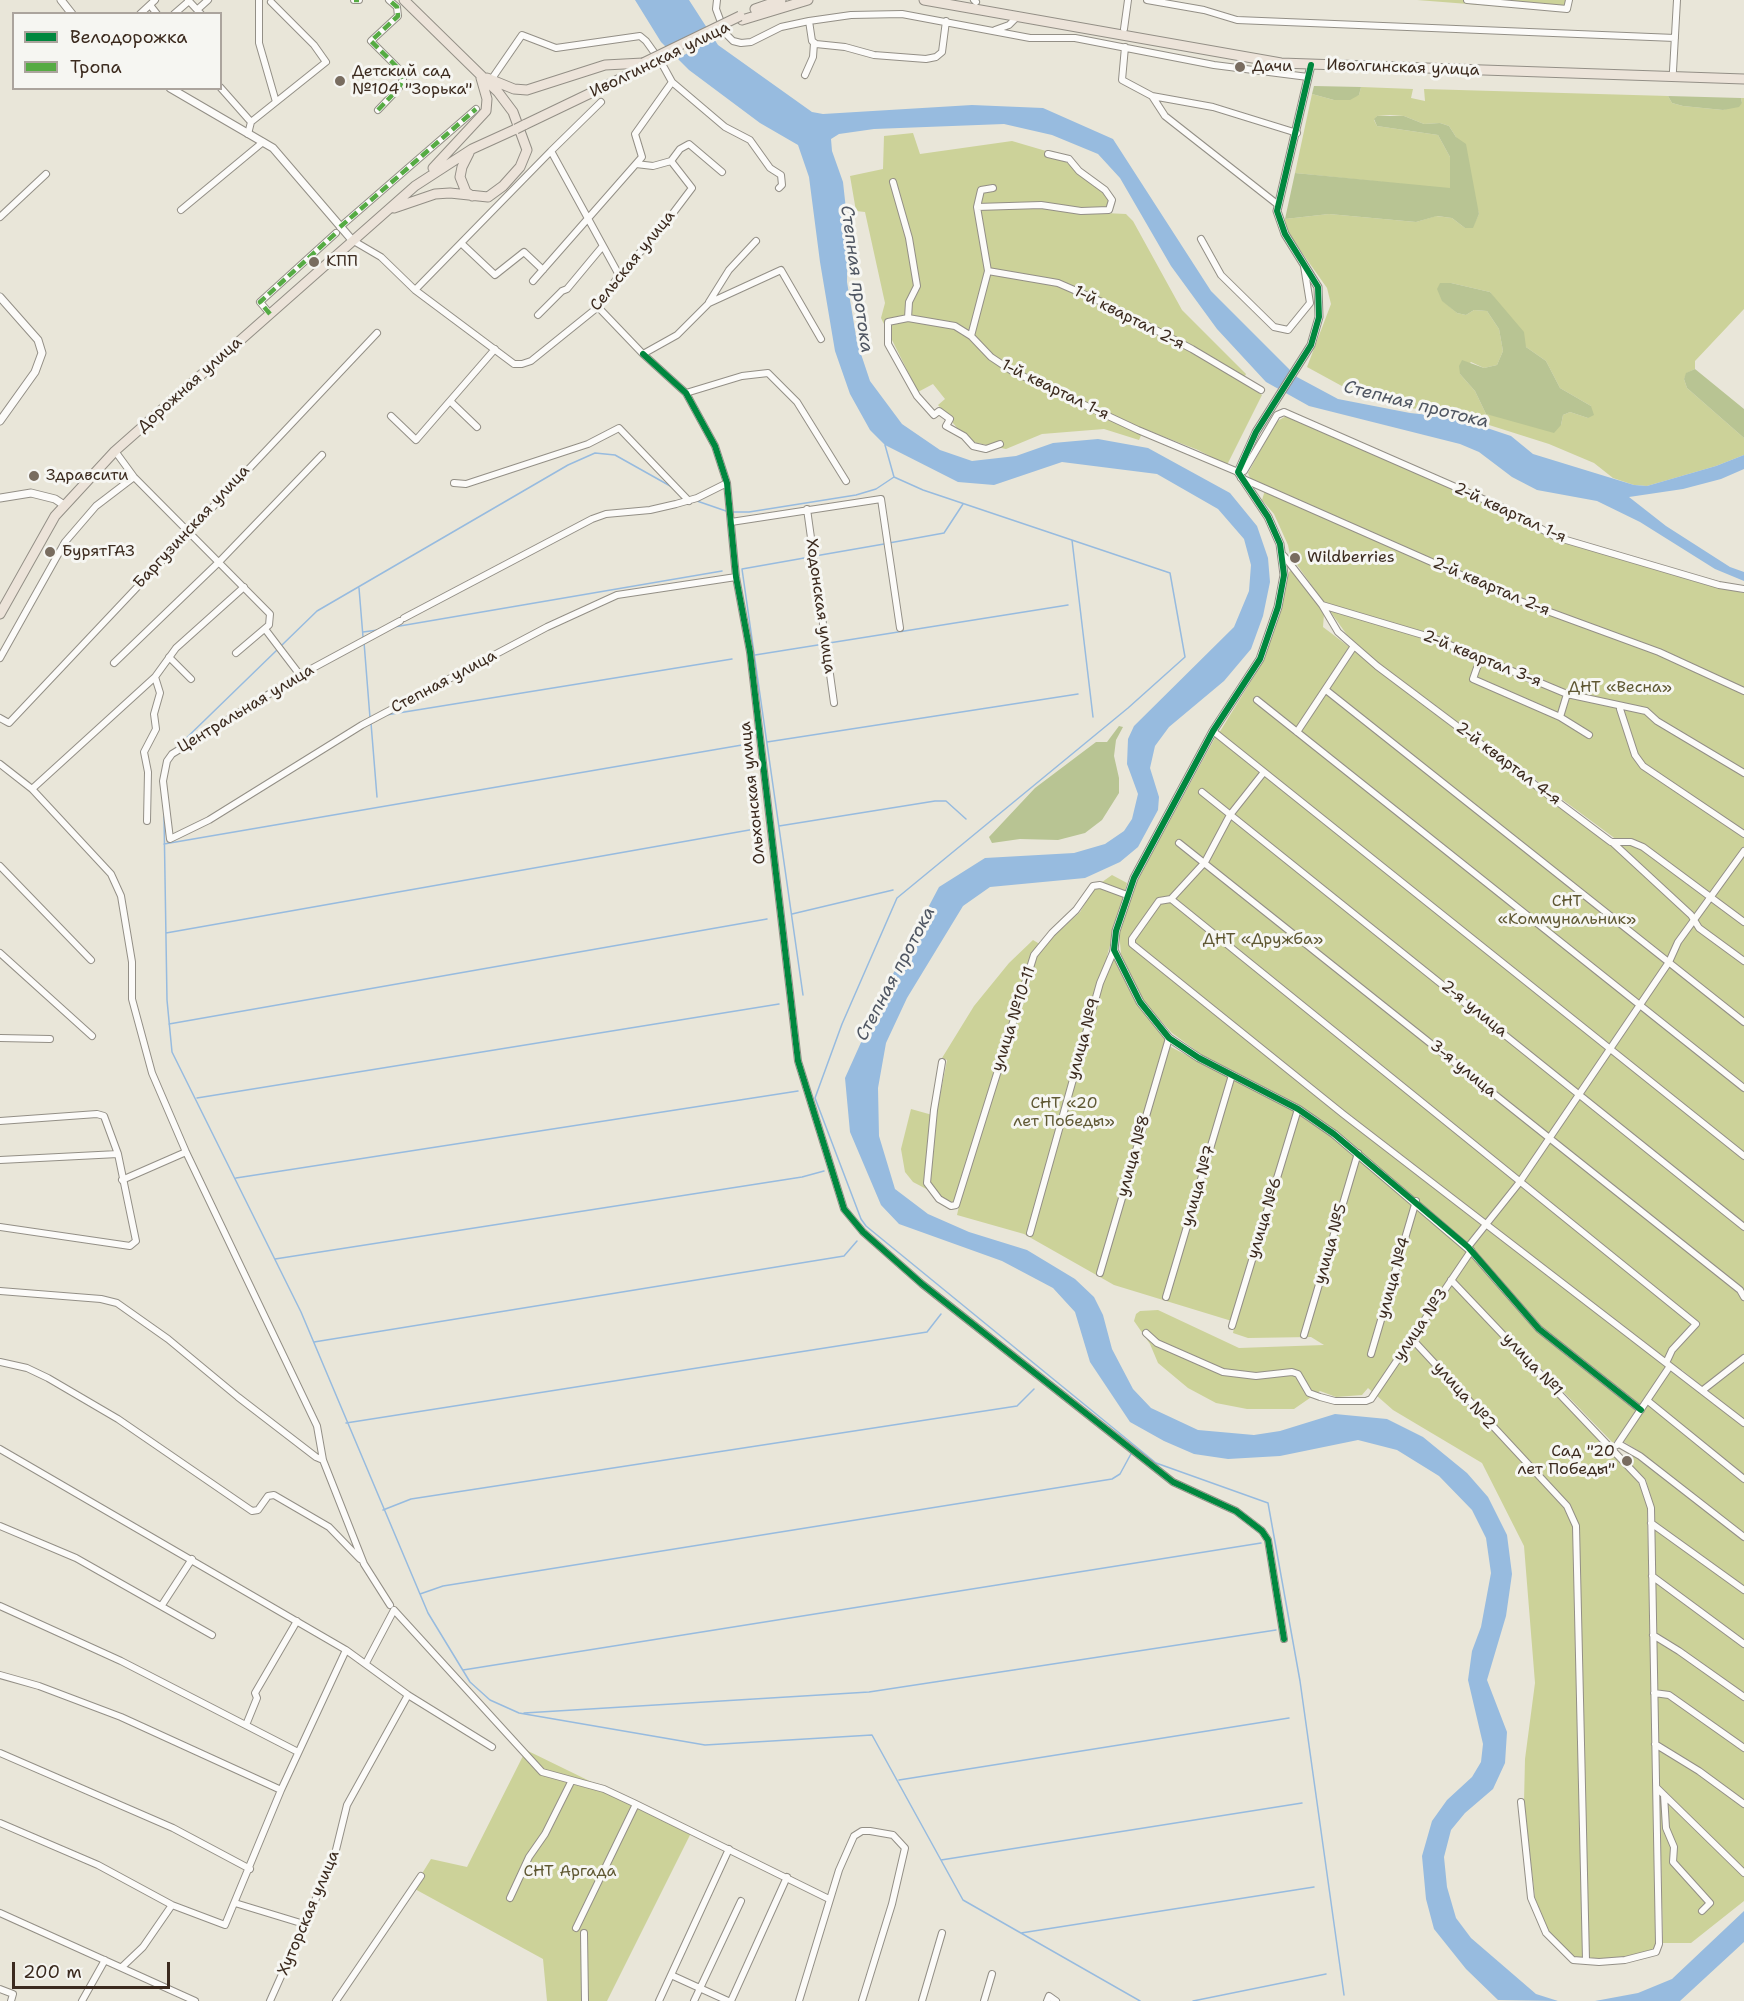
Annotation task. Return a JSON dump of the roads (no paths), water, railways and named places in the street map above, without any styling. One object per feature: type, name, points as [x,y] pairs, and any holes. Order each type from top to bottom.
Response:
[{"type":"main road","points":[[381,215],[428,195],[450,193],[474,198],[488,197],[503,186],[520,167],[527,150],[513,112],[481,75],[404,0]]},
{"type":"main road","name":"Иволгинская улица","points":[[519,124],[781,0]]},
{"type":"main road","name":"Иволгинская улица","points":[[741,18],[808,0]]},
{"type":"main road","name":"Иволгинская улица","points":[[924,0],[1281,63],[1744,79]]},
{"type":"main road","name":"Иволгинская улица","points":[[963,0],[1283,58],[1744,73]]},
{"type":"main road","points":[[481,75],[514,89],[527,90],[605,65],[644,65]]},
{"type":"main road","points":[[433,168],[486,111],[487,99],[481,75]]},
{"type":"main road","name":"Дорожная улица","points":[[415,186],[472,149],[519,124]]},
{"type":"main road","name":"Дорожная улица","points":[[0,614],[40,539],[64,505],[116,451],[433,168],[463,149],[519,124]]},
{"type":"main road","points":[[472,149],[465,159],[460,177],[466,192],[474,198]]},
{"type":"street","points":[[61,0],[70,12]]},
{"type":"street","points":[[176,12],[189,0],[199,11],[208,0]]},
{"type":"street","points":[[259,0],[260,43],[276,102]]},
{"type":"street","points":[[378,110],[399,87],[403,79],[400,70],[371,41],[398,16],[397,8],[388,0]]},
{"type":"street","points":[[717,0],[716,9],[725,33],[736,42],[751,42],[781,27],[809,21],[871,14],[902,14],[1029,38],[1075,38],[1242,70],[1308,77]]},
{"type":"street","points":[[1124,29],[1128,0]]},
{"type":"street","points":[[1147,0],[1204,10],[1237,20],[1675,38]]},
{"type":"street","points":[[1467,0],[1532,3],[1567,9],[1569,0]]},
{"type":"street","points":[[1673,71],[1677,0]]},
{"type":"street","points":[[248,134],[250,122],[326,62],[314,45],[271,2]]},
{"type":"street","points":[[986,30],[999,29],[1018,16]]},
{"type":"street","points":[[806,75],[813,57],[814,43],[809,21]]},
{"type":"street","points":[[814,43],[845,47],[874,55],[936,57],[944,47],[946,21]]},
{"type":"street","points":[[491,80],[522,35],[556,48],[640,36],[661,62],[672,82],[725,127],[750,140],[770,168],[782,175],[782,185],[779,188]]},
{"type":"street","points":[[1125,47],[1121,79],[1152,96],[1213,107],[1297,133]]},
{"type":"street","points":[[1311,65],[1297,133],[1277,204],[1280,223],[1318,286],[1320,306],[1311,345],[1256,432],[1239,475],[1268,517],[1284,556],[1284,575],[1278,607],[1260,659],[1213,731],[1127,895],[1114,950],[1140,1002],[1169,1038],[1232,1075],[1298,1109],[1358,1153],[1470,1249],[1539,1329],[1641,1410]]},
{"type":"street","points":[[533,281],[636,164],[642,153],[635,134],[672,82]]},
{"type":"street","points":[[222,89],[250,122]]},
{"type":"street","points":[[173,90],[273,148],[338,230],[361,248],[381,257],[416,290],[495,349],[416,440],[391,416]]},
{"type":"street","points":[[1152,96],[1165,116],[1277,204]]},
{"type":"street","points":[[416,290],[601,102]]},
{"type":"street","points":[[270,314],[260,302],[476,109]]},
{"type":"street","points":[[181,210],[263,142]]},
{"type":"street","points":[[636,164],[653,166],[671,161],[680,149],[689,144],[722,171]]},
{"type":"street","points":[[551,151],[619,275]]},
{"type":"street","points":[[977,207],[1041,205],[1081,211],[1108,210],[1112,200],[1105,190],[1079,171],[1069,159],[1048,154]]},
{"type":"street","name":"Сельская улица","points":[[495,349],[514,364],[531,361],[598,308],[619,275],[658,233],[692,188],[671,161]]},
{"type":"street","points":[[0,217],[46,174]]},
{"type":"street","points":[[893,182],[909,238],[917,286],[909,302],[908,318],[888,322],[888,344],[917,396],[934,415],[939,411],[950,419],[946,426],[964,436],[973,446],[986,449],[1000,444]]},
{"type":"street","points":[[971,336],[988,271],[977,207],[981,190],[993,188]]},
{"type":"street","points":[[1201,239],[1221,275],[1275,327],[1287,330],[1310,303],[1303,262]]},
{"type":"street","points":[[643,354],[677,335],[709,303],[729,270],[756,241]]},
{"type":"street","points":[[461,243],[495,275],[524,252],[543,270]]},
{"type":"street","points":[[538,315],[562,291],[567,290],[602,247]]},
{"type":"street","points":[[709,303],[781,270],[821,339]]},
{"type":"street","name":"1-й квартал 2-я","points":[[988,271],[1058,283],[1077,291],[1192,349],[1261,390]]},
{"type":"street","points":[[0,297],[38,340],[42,352],[35,372],[0,421]]},
{"type":"street","name":"Ольхонская улица","points":[[598,308],[643,354],[686,393],[715,446],[727,483],[736,578],[750,652],[798,1061],[844,1209],[852,1222],[922,1284],[1173,1482],[1236,1511],[1262,1531],[1268,1540],[1284,1639]]},
{"type":"street","name":"1-й квартал 1-я","points":[[908,318],[956,326],[1012,371],[1239,475]]},
{"type":"street","name":"Баргузинская улица","points":[[0,718],[9,723],[377,333]]},
{"type":"street","points":[[686,393],[742,376],[768,373],[797,402],[846,481]]},
{"type":"street","points":[[451,402],[477,427]]},
{"type":"street","name":"2-й квартал 1-я","points":[[1239,475],[1244,471],[1277,415],[1284,412],[1501,507],[1556,537],[1719,585],[1744,589]]},
{"type":"street","points":[[454,483],[466,483],[576,447],[619,428],[688,501]]},
{"type":"street","points":[[116,451],[134,477],[270,614],[266,629],[236,653]]},
{"type":"street","points":[[114,663],[219,562],[322,455]]},
{"type":"street","name":"2-й квартал 2-я","points":[[1239,475],[1520,601],[1659,652],[1744,691]]},
{"type":"street","points":[[0,658],[65,542],[96,506],[134,477]]},
{"type":"street","name":"Центральная улица","points":[[173,840],[168,837],[163,781],[167,761],[172,754],[300,675],[569,530],[606,513],[650,510],[688,501],[727,483]]},
{"type":"street","points":[[0,498],[31,493],[55,499],[64,505]]},
{"type":"street","points":[[731,522],[876,498],[882,501],[900,628]]},
{"type":"street","name":"Ходонская улица","points":[[807,509],[834,703]]},
{"type":"street","points":[[1284,556],[1295,567],[1322,605]]},
{"type":"street","name":"Степная улица","points":[[173,840],[362,725],[547,627],[617,595],[736,578]]},
{"type":"street","points":[[32,789],[155,677],[176,648],[244,587]]},
{"type":"street","name":"2-й квартал 4-я","points":[[1322,605],[1338,632],[1354,646],[1611,842],[1631,842],[1643,847],[1710,899],[1744,922]]},
{"type":"street","name":"2-й квартал 3-я","points":[[1322,605],[1433,638],[1567,693],[1646,711],[1657,721],[1744,773]]},
{"type":"street","points":[[266,629],[300,675]]},
{"type":"street","points":[[1297,732],[1354,646]]},
{"type":"street","points":[[169,657],[191,679]]},
{"type":"street","name":"2-й квартал 3-я","points":[[1480,659],[1473,679],[1560,717],[1589,735]]},
{"type":"street","points":[[147,821],[148,772],[144,752],[156,729],[154,714],[160,693],[155,677]]},
{"type":"street","points":[[1326,690],[1744,1022]]},
{"type":"street","points":[[1560,717],[1567,693]]},
{"type":"street","points":[[1257,700],[1744,1088]]},
{"type":"street","points":[[1620,709],[1635,755],[1643,766],[1744,834]]},
{"type":"street","points":[[1213,731],[1744,1156]]},
{"type":"street","points":[[0,764],[32,789],[111,874],[121,896],[132,962],[132,999],[152,1073],[186,1152],[317,1426],[323,1460],[364,1564],[390,1605]]},
{"type":"street","points":[[1264,772],[1230,815],[1205,862],[1171,899],[1159,901],[1132,939],[1132,944],[1343,1114],[1488,1223],[1743,1422]]},
{"type":"street","name":"2-я улица","points":[[1202,792],[1744,1227]]},
{"type":"street","points":[[1611,842],[1699,927],[1744,961]]},
{"type":"street","name":"3-я улица","points":[[1179,843],[1740,1290],[1744,1297]]},
{"type":"street","name":"улица №3","points":[[1146,1333],[1157,1343],[1223,1372],[1257,1376],[1292,1372],[1298,1374],[1309,1393],[1320,1397],[1335,1401],[1371,1399],[1470,1249],[1520,1183],[1578,1092],[1669,962],[1678,942],[1744,850]]},
{"type":"street","points":[[0,866],[91,960]]},
{"type":"street","name":"улица №10-11","points":[[942,1062],[934,1110],[927,1183],[944,1204],[956,1205],[1034,955],[1052,933],[1076,910],[1093,886],[1100,885],[1127,895]]},
{"type":"street","points":[[1171,899],[1696,1324],[1672,1350],[1668,1364],[1648,1401],[1612,1451]]},
{"type":"street","name":"улица №9","points":[[1030,1233],[1100,982],[1114,950]]},
{"type":"street","points":[[0,952],[92,1036]]},
{"type":"street","points":[[0,1038],[50,1039]]},
{"type":"street","name":"улица №8","points":[[1100,1273],[1169,1038]]},
{"type":"street","name":"улица №7","points":[[1166,1297],[1232,1075]]},
{"type":"street","name":"улица №6","points":[[1232,1326],[1298,1109]]},
{"type":"street","points":[[0,1121],[100,1114],[104,1116],[118,1154],[136,1241],[130,1246],[0,1227]]},
{"type":"street","points":[[122,1180],[186,1152]]},
{"type":"street","name":"улица №5","points":[[1304,1335],[1358,1153]]},
{"type":"street","points":[[0,1160],[118,1154]]},
{"type":"street","name":"улица №4","points":[[1371,1354],[1416,1201]]},
{"type":"street","name":"улица №1","points":[[1451,1280],[1642,1481],[1651,1508],[1659,1944],[1650,1955],[1599,1962],[1586,1960]]},
{"type":"street","points":[[0,1291],[71,1296],[117,1303],[168,1339],[237,1396],[323,1460]]},
{"type":"street","name":"улица №2","points":[[1412,1339],[1567,1506],[1576,1526],[1586,1960]]},
{"type":"street","points":[[1702,1390],[1744,1358]]},
{"type":"street","points":[[0,1362],[27,1368],[48,1378],[118,1419],[252,1511],[258,1510],[268,1496],[274,1495],[329,1527],[364,1564]]},
{"type":"street","points":[[1648,1401],[1744,1479]]},
{"type":"street","points":[[1618,1444],[1640,1456],[1744,1537]]},
{"type":"street","points":[[0,1449],[346,1650],[408,1695],[492,1747]]},
{"type":"street","points":[[1651,1522],[1744,1590]]},
{"type":"street","points":[[0,1526],[76,1558],[212,1635]]},
{"type":"street","points":[[162,1605],[192,1559]]},
{"type":"street","points":[[1652,1576],[1744,1644]]},
{"type":"street","points":[[0,1606],[121,1661],[298,1752]]},
{"type":"street","points":[[366,1663],[394,1610],[542,1772],[604,1790],[636,1804],[829,1899]]},
{"type":"street","points":[[246,1725],[257,1698],[255,1693],[297,1621]]},
{"type":"street","points":[[1653,1635],[1744,1697]]},
{"type":"street","points":[[0,1823],[98,1865],[172,1905],[225,1925],[281,1790],[346,1650]]},
{"type":"street","points":[[0,1676],[39,1686],[121,1717],[281,1790]]},
{"type":"street","points":[[1654,1693],[1669,1695],[1744,1748]]},
{"type":"street","name":"Хуторская улица","points":[[270,2001],[334,1858],[347,1805],[408,1695]]},
{"type":"street","points":[[1655,1744],[1699,1771],[1744,1804]]},
{"type":"street","points":[[0,1754],[172,1828],[250,1869]]},
{"type":"street","points":[[510,1898],[529,1857],[545,1834],[572,1782]]},
{"type":"street","points":[[1657,1788],[1744,1873]]},
{"type":"street","points":[[1664,1795],[1666,1828],[1674,1847],[1673,1862],[1710,1903],[1702,1911]]},
{"type":"street","points":[[1521,1802],[1531,1898],[1546,1933],[1574,1960],[1586,1960]]},
{"type":"street","points":[[576,1928],[636,1804]]},
{"type":"street","points":[[799,2001],[829,1899],[854,1836],[862,1831],[870,1831],[892,1835],[906,1848],[862,2001]]},
{"type":"street","points":[[658,2001],[729,1849]]},
{"type":"street","points":[[336,2001],[421,1876]]},
{"type":"street","points":[[671,1975],[729,2001],[787,1877]]},
{"type":"street","points":[[694,2001],[741,1900]]},
{"type":"street","points":[[235,1903],[304,1924]]},
{"type":"street","points":[[122,1967],[143,1947],[172,1905]]},
{"type":"street","points":[[0,1913],[195,2001]]},
{"type":"street","points":[[584,1933],[585,2001]]},
{"type":"street","points":[[922,2001],[942,1933]]},
{"type":"street","points":[[82,2001],[105,1960]]},
{"type":"street","points":[[984,2001],[992,1974]]},
{"type":"street","points":[[0,1989],[13,1994],[11,2001]]},
{"type":"street","points":[[1048,1998],[1056,2001]]},
{"type":"water","name":"Степная протока","points":[[635,0],[689,0],[718,45],[812,112],[823,114],[972,105],[1043,108],[1113,139],[1211,291],[1297,377],[1338,399],[1410,413],[1457,418],[1511,436],[1533,454],[1634,485],[1647,486],[1716,466],[1744,455],[1744,469],[1721,479],[1683,489],[1629,497],[1666,526],[1730,567],[1744,572],[1744,581],[1715,569],[1640,522],[1597,501],[1537,490],[1512,477],[1479,452],[1460,444],[1309,406],[1266,382],[1217,329],[1171,266],[1120,178],[1098,154],[1052,135],[1004,124],[874,129],[839,134],[831,139],[832,151],[843,182],[848,228],[847,282],[857,342],[870,381],[902,424],[940,450],[972,461],[1016,456],[1053,443],[1098,439],[1148,448],[1230,493],[1257,526],[1268,558],[1270,582],[1263,616],[1251,649],[1224,681],[1169,727],[1155,746],[1150,768],[1159,797],[1158,810],[1138,847],[1120,862],[1085,878],[990,887],[963,906],[907,998],[886,1043],[878,1088],[879,1136],[895,1189],[928,1214],[969,1232],[1027,1250],[1075,1279],[1094,1297],[1103,1315],[1112,1349],[1133,1389],[1151,1408],[1198,1430],[1254,1435],[1280,1431],[1335,1414],[1387,1419],[1423,1437],[1467,1473],[1488,1497],[1507,1535],[1512,1574],[1506,1616],[1487,1680],[1507,1732],[1505,1763],[1493,1789],[1465,1813],[1451,1830],[1444,1857],[1447,1887],[1456,1918],[1471,1938],[1536,1994],[1558,2001],[1498,2000],[1466,1969],[1434,1929],[1426,1899],[1422,1856],[1432,1821],[1447,1800],[1472,1777],[1481,1762],[1483,1744],[1468,1680],[1472,1651],[1481,1627],[1491,1573],[1486,1538],[1472,1510],[1439,1476],[1397,1450],[1358,1440],[1280,1456],[1228,1459],[1194,1454],[1130,1422],[1090,1362],[1075,1312],[1053,1288],[1002,1261],[899,1224],[881,1205],[850,1132],[845,1078],[885,989],[939,887],[985,858],[1074,853],[1105,844],[1124,831],[1132,819],[1138,794],[1127,764],[1128,739],[1134,726],[1234,627],[1249,591],[1251,565],[1244,539],[1218,509],[1157,474],[1062,462],[994,485],[958,482],[885,445],[870,430],[850,394],[835,351],[809,177],[798,145],[760,123],[689,70],[661,42]]},
{"type":"water","points":[[1744,1911],[1744,1942],[1680,2001],[1595,2001],[1638,1993],[1672,1979]]},
{"type":"waterway","points":[[885,445],[894,477],[923,490],[1170,573],[1185,657],[1128,708],[897,898],[842,1024],[815,1098],[861,1219],[866,1226],[1156,1463],[1268,1503],[1300,1681],[1344,1995]]},
{"type":"waterway","points":[[282,645],[317,611],[568,465],[595,453],[615,455],[672,487]]},
{"type":"waterway","points":[[731,512],[749,512],[856,495],[876,489],[894,477]]},
{"type":"waterway","points":[[697,501],[726,511]]},
{"type":"waterway","points":[[889,543],[944,533],[963,504]]},
{"type":"waterway","points":[[1072,540],[1093,717]]},
{"type":"waterway","points":[[815,556],[884,544]]},
{"type":"waterway","points":[[803,995],[742,569],[810,557]]},
{"type":"waterway","points":[[394,627],[722,571]]},
{"type":"waterway","points":[[359,588],[363,637]]},
{"type":"waterway","points":[[829,643],[1068,605]]},
{"type":"waterway","points":[[363,632],[378,630]]},
{"type":"waterway","points":[[364,642],[370,718]]},
{"type":"waterway","points":[[755,655],[824,644]]},
{"type":"waterway","points":[[174,750],[278,649]]},
{"type":"waterway","points":[[386,715],[732,659]]},
{"type":"waterway","points":[[767,742],[1078,694]]},
{"type":"waterway","points":[[371,723],[377,797]]},
{"type":"waterway","points":[[164,844],[742,745]]},
{"type":"waterway","points":[[779,826],[935,801],[946,801],[966,819]]},
{"type":"waterway","points":[[164,816],[167,1000],[172,1052],[301,1312],[428,1613],[470,1682],[490,1700],[519,1713],[705,1745],[872,1735],[963,1900],[1140,2001]]},
{"type":"waterway","points":[[166,933],[755,829]]},
{"type":"waterway","points":[[792,914],[893,890]]},
{"type":"waterway","points":[[169,1024],[767,919]]},
{"type":"waterway","points":[[197,1098],[779,1004]]},
{"type":"waterway","points":[[236,1178],[798,1091]]},
{"type":"waterway","points":[[275,1259],[802,1177],[824,1171]]},
{"type":"waterway","points":[[314,1342],[844,1256],[857,1241]]},
{"type":"waterway","points":[[346,1423],[927,1332],[941,1314]]},
{"type":"waterway","points":[[383,1510],[411,1499],[1017,1406],[1034,1389]]},
{"type":"waterway","points":[[420,1594],[443,1586],[1112,1479],[1120,1474],[1132,1452]]},
{"type":"waterway","points":[[463,1670],[1261,1543]]},
{"type":"waterway","points":[[524,1713],[869,1692],[1276,1630]]},
{"type":"waterway","points":[[899,1780],[1289,1718]]},
{"type":"waterway","points":[[941,1860],[1302,1803]]},
{"type":"waterway","points":[[1021,1933],[1314,1887]]},
{"type":"waterway","points":[[1193,2001],[1326,1974]]},
{"type":"place","name":"Дачи","points":[[1240,67]]},
{"type":"place","name":"Детский сад №104 \"Зорька\"","points":[[340,81]]},
{"type":"place","name":"КПП","points":[[314,262]]},
{"type":"place","name":"Здравсити","points":[[34,476]]},
{"type":"place","name":"БурятГАЗ","points":[[50,552]]},
{"type":"place","name":"Wildberries","points":[[1295,558]]},
{"type":"place","name":"Сад \"20 лет Победы\"","points":[[1627,1461]]},
{"type":"park label","name":"ДНТ «Весна»","points":[[1620,688]]},
{"type":"park label","name":"СНТ «Коммунальник»","points":[[1567,911]]},
{"type":"park label","name":"ДНТ «Дружба»","points":[[1263,940]]},
{"type":"park label","name":"СНТ «20 лет Победы»","points":[[1064,1113]]},
{"type":"park label","name":"СНТ Аргада","points":[[570,1872]]}]
